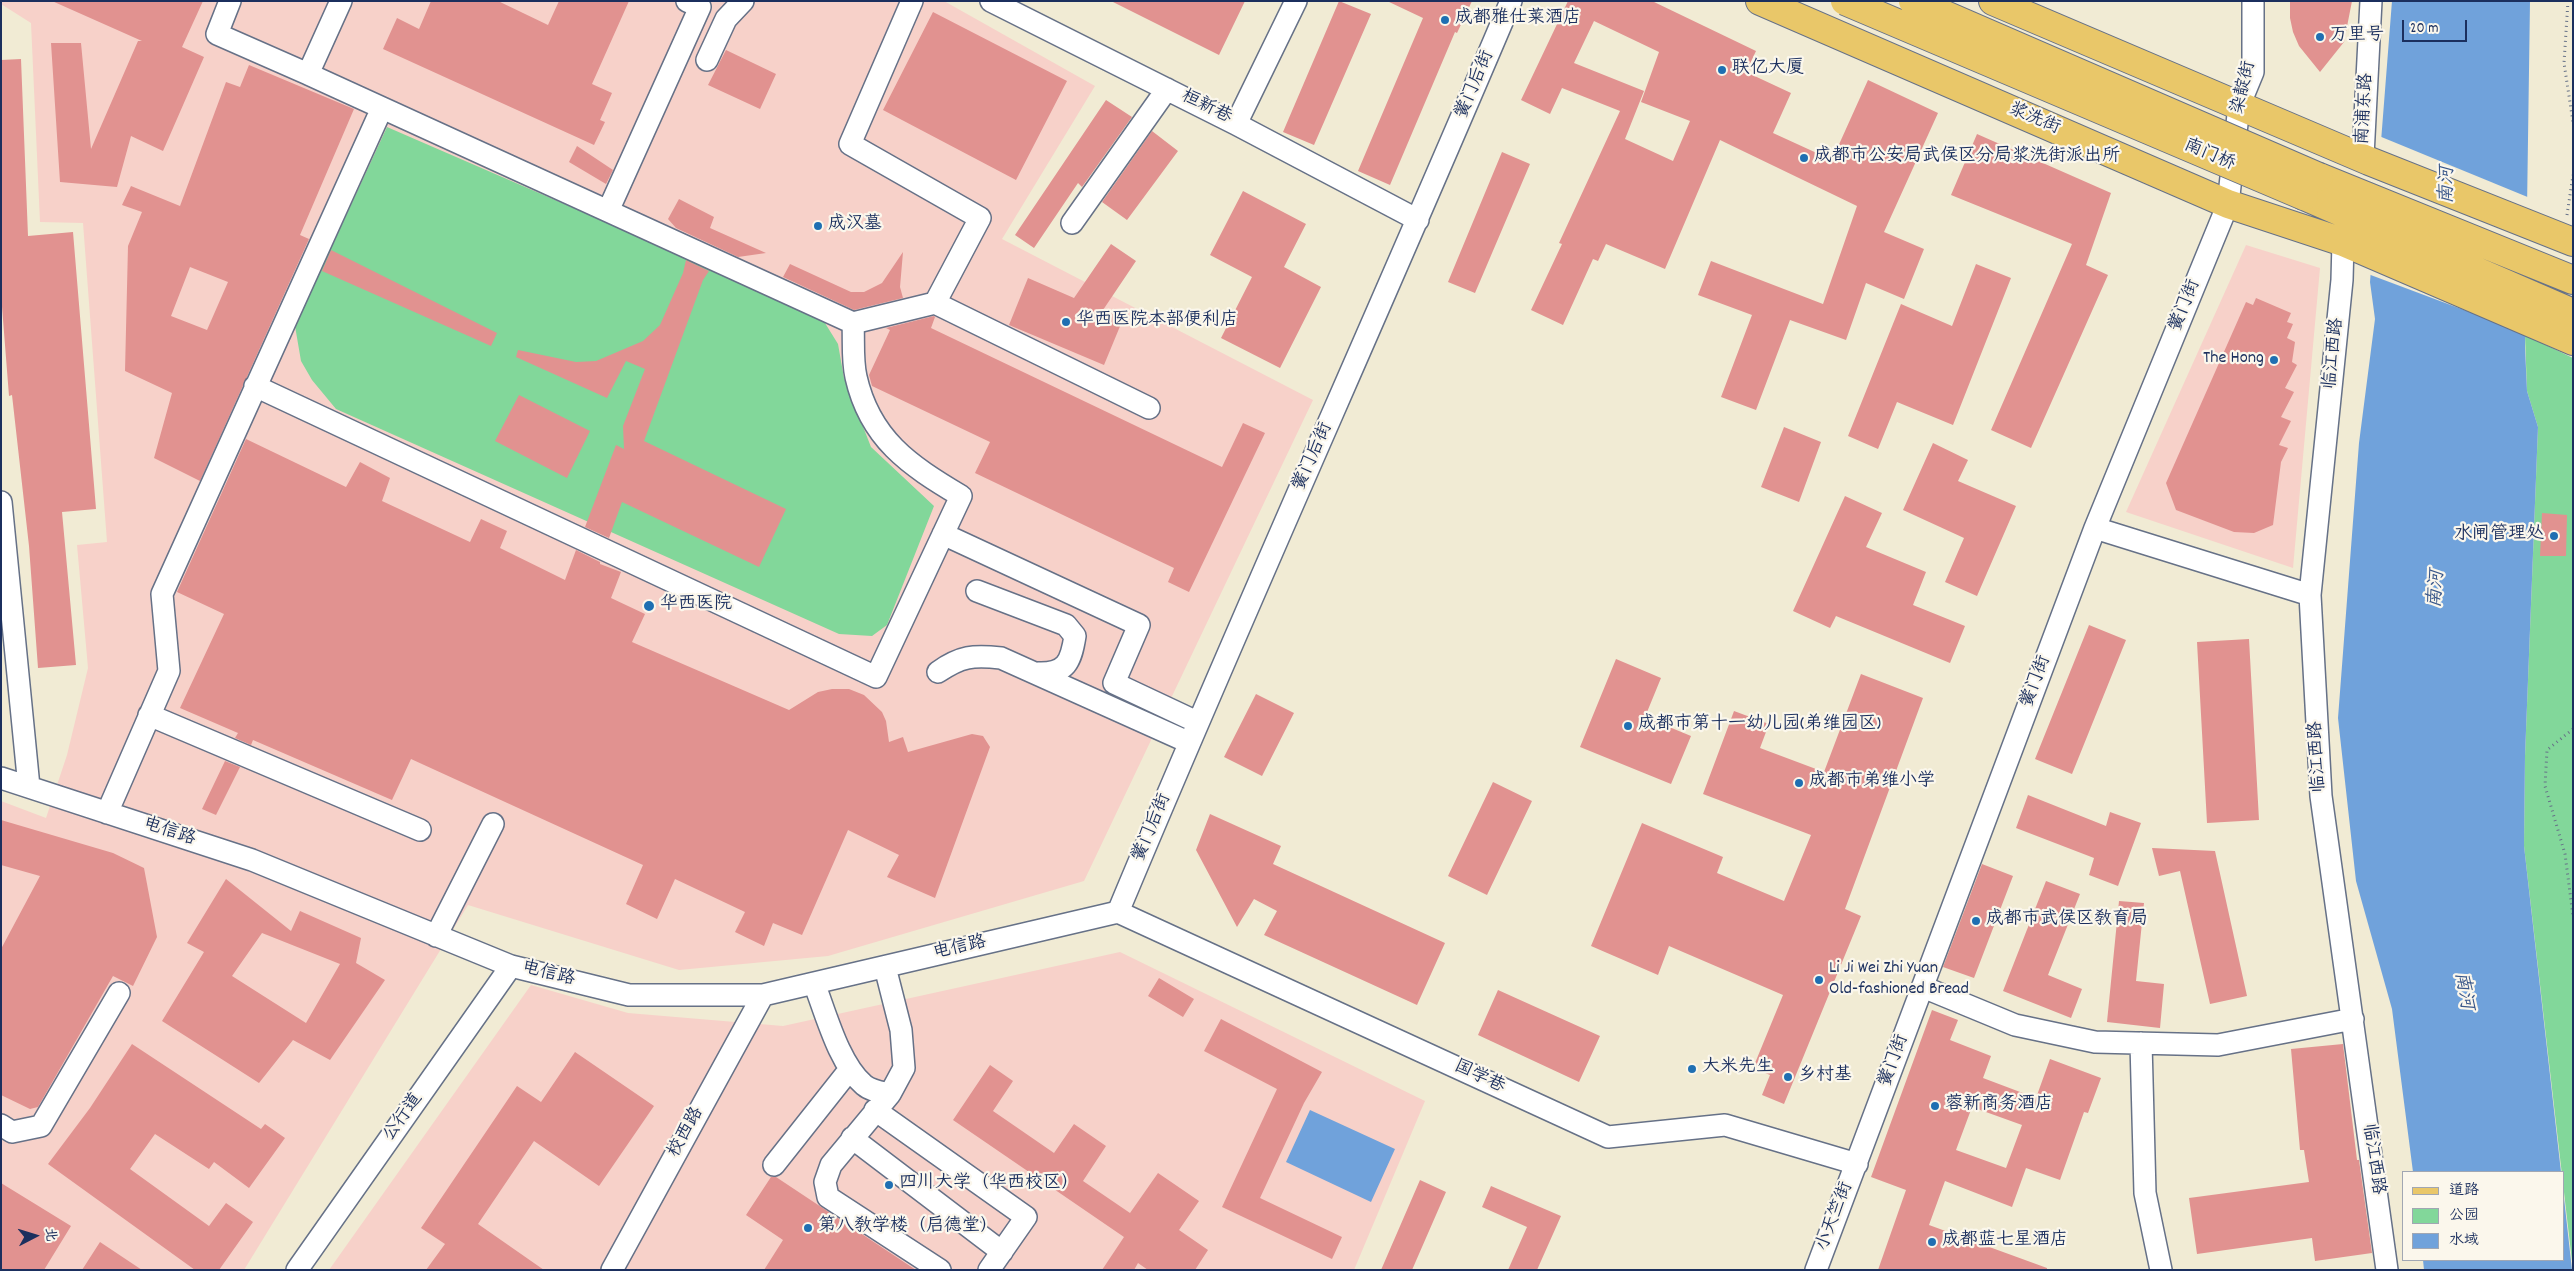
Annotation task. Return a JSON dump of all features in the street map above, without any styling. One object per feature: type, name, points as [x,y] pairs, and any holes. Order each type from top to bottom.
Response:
[{"type":"main road","name":"浆洗街","points":[[1760,1],[2228,204],[2355,247]]},
{"type":"main road","name":"南门桥","points":[[1845,1],[2573,313]]},
{"type":"main road","name":"南门桥","points":[[1912,1],[2319,177],[2573,280]]},
{"type":"main road","points":[[1993,1],[2239,106],[2563,238]]},
{"type":"main road","points":[[2355,247],[2561,335]]},
{"type":"street","points":[[230,1],[217,34],[853,323],[935,303],[1149,408]]},
{"type":"street","points":[[308,74],[341,1]]},
{"type":"street","points":[[707,60],[726,18],[743,1]]},
{"type":"street","points":[[912,1],[850,144],[980,218],[935,303]]},
{"type":"street","name":"桓新巷","points":[[991,1],[1236,124],[1418,220]]},
{"type":"street","points":[[1236,124],[1296,1]]},
{"type":"street","name":"黉门后街","points":[[1118,912],[1188,742],[1418,220],[1511,1]]},
{"type":"street","name":"染靛街","points":[[2228,204],[2239,106],[2253,72],[2254,1]]},
{"type":"street","name":"南浦东路","points":[[2366,158],[2371,1]]},
{"type":"street","points":[[608,212],[699,3]]},
{"type":"street","points":[[1072,223],[1167,89]]},
{"type":"street","points":[[106,813],[169,671],[162,594],[382,108]]},
{"type":"street","name":"黉门街","points":[[1857,1164],[2095,528],[2228,204]]},
{"type":"street","name":"临江西路","points":[[2355,247],[2342,280],[2310,595],[2321,796],[2387,1270]]},
{"type":"street","points":[[255,386],[876,678],[961,496],[913,467],[874,426],[856,376],[853,323]]},
{"type":"street","points":[[1,502],[29,787]]},
{"type":"street","points":[[2095,528],[2310,595]]},
{"type":"street","points":[[942,534],[1139,626],[1114,683],[1198,722]]},
{"type":"street","points":[[977,591],[1066,625],[1075,636],[1072,652],[1065,667],[1052,674],[1038,673]]},
{"type":"street","points":[[938,672],[954,661],[976,655],[1000,658],[1038,673],[1188,742]]},
{"type":"street","points":[[149,715],[420,830]]},
{"type":"street","name":"电信路","points":[[1,778],[252,860],[511,966],[629,995],[763,995],[1118,912]]},
{"type":"street","points":[[436,936],[493,824]]},
{"type":"street","name":"国学巷","points":[[1118,912],[1608,1137],[1725,1125],[1857,1164]]},
{"type":"street","name":"公行道","points":[[297,1270],[511,966]]},
{"type":"street","points":[[885,967],[901,1030],[904,1068],[890,1094],[831,1165],[825,1182],[828,1197],[940,1270]]},
{"type":"street","points":[[814,983],[850,1069],[864,1085],[876,1092],[890,1094]]},
{"type":"street","points":[[1923,987],[2015,1025],[2094,1042],[2218,1045],[2353,1019]]},
{"type":"street","points":[[1,1125],[12,1132],[41,1126],[119,993]]},
{"type":"street","name":"校西路","points":[[612,1270],[763,995]]},
{"type":"street","points":[[2141,1043],[2145,1193],[2162,1270]]},
{"type":"street","points":[[774,1165],[850,1069]]},
{"type":"street","points":[[875,1110],[1026,1217],[989,1270]]},
{"type":"street","points":[[852,1138],[1002,1252]]},
{"type":"street","name":"小天竺街","points":[[1816,1270],[1857,1164]]},
{"type":"path","points":[[2568,1],[2564,63],[2573,122]]},
{"type":"path","points":[[2563,238],[2573,175]]},
{"type":"path","points":[[2573,729],[2547,750],[2545,786],[2565,854],[2573,916]]},
{"type":"shaded area","name":"华西医院","points":[[1,1],[944,1],[1095,86],[1002,239],[1313,400],[1084,881],[828,956],[679,970],[468,905],[244,1270],[1,1270],[1,801],[46,818],[67,755],[88,668],[77,545],[107,542],[83,223],[40,222],[31,23],[1,4]]},
{"type":"shaded area","points":[[2246,245],[2320,268],[2293,568],[2126,512]]},
{"type":"shaded area","name":"四川大学（华西校区）","points":[[1120,952],[1425,1101],[1354,1270],[329,1270],[531,985],[628,1013],[783,1026]]},
{"type":"green space","points":[[387,127],[820,315],[838,344],[844,378],[871,447],[934,506],[887,625],[872,636],[839,634],[336,409],[312,380],[301,361],[295,326]]},
{"type":"green space","points":[[2525,335],[2573,358],[2573,1270],[2564,1192],[2564,1171],[2562,1171],[2524,846],[2525,756],[2538,427],[2527,391]]},
{"type":"water","name":"南河","points":[[2392,1],[2530,1],[2525,347],[2527,391],[2538,427],[2525,756],[2524,846],[2561,1171],[2413,1171],[2392,1009],[2356,881],[2338,718],[2359,443],[2375,319],[2370,282]]},
{"type":"water","points":[[1310,1110],[1395,1149],[1371,1202],[1286,1162]]},
{"type":"water","points":[[2564,1198],[2572,1270],[2424,1270],[2423,1261],[2564,1261]]},
{"type":"pier","points":[[2379,136],[2530,198],[2528,334],[2368,274]]},
{"type":"building","points":[[52,1],[203,1],[182,47],[204,57],[163,151],[131,136],[117,187],[60,182],[51,43],[81,43],[91,149],[138,41],[142,41]]},
{"type":"building","points":[[431,1],[498,1],[548,25],[559,1],[629,1],[592,84],[612,93],[600,120],[605,122],[594,145],[383,49],[397,18],[419,29]]},
{"type":"building","points":[[1111,1],[1245,1],[1219,55]]},
{"type":"building","points":[[1339,1],[1371,14],[1314,145],[1283,132]]},
{"type":"building","points":[[1387,1],[1472,1],[1457,33],[1455,32],[1390,185],[1358,171],[1423,18]]},
{"type":"building","points":[[1568,1],[1652,1],[1756,51],[1746,72],[1791,93],[1773,133],[1832,160],[1868,80],[1938,113],[1884,232],[1924,249],[1904,299],[1866,283],[1846,340],[1790,320],[1756,410],[1721,397],[1752,315],[1698,295],[1711,261],[1823,304],[1857,206],[1720,140],[1665,269],[1606,244],[1598,261],[1593,259],[1563,325],[1531,310],[1562,244],[1559,243],[1620,111],[1562,88],[1550,114],[1521,100]],"holes":[[[1594,21],[1659,52],[1641,102],[1690,121],[1673,161],[1625,139],[1644,91],[1574,63]]]},
{"type":"building","name":"万里号","points":[[2290,1],[2352,1],[2344,42],[2320,72],[2299,46],[2293,32],[2290,18]]},
{"type":"building","points":[[933,12],[1067,81],[1016,180],[883,110]]},
{"type":"building","points":[[726,50],[776,74],[760,109],[708,85]]},
{"type":"building","points":[[21,59],[28,236],[73,232],[96,509],[62,512],[76,665],[38,668],[29,546],[12,395],[9,396],[1,294],[1,60]]},
{"type":"building","points":[[249,65],[354,109],[300,235],[309,239],[200,481],[154,458],[172,393],[125,371],[128,246],[142,212],[122,205],[131,186],[180,206],[226,82],[240,87]],"holes":[[[190,267],[228,282],[207,330],[171,316]]]},
{"type":"building","points":[[1106,100],[1132,117],[1082,187],[1078,183],[1034,248],[1015,235]]},
{"type":"building","points":[[1152,131],[1178,151],[1127,220],[1102,202]]},
{"type":"building","points":[[1977,134],[2111,193],[2086,265],[2108,275],[2031,448],[1991,430],[2072,244],[1951,195]]},
{"type":"building","points":[[577,146],[613,170],[606,184],[569,162]]},
{"type":"building","points":[[1502,152],[1530,164],[1475,293],[1448,282]]},
{"type":"building","points":[[1243,191],[1306,224],[1284,267],[1321,287],[1280,368],[1221,338],[1252,277],[1210,255]]},
{"type":"building","points":[[679,199],[714,217],[710,228],[766,253],[738,257],[676,228],[668,219]]},
{"type":"building","name":"华西医院本部便利店","points":[[1111,244],[1136,261],[1103,310],[1123,319],[1104,365],[1009,325],[1028,278],[1074,298]]},
{"type":"building","points":[[331,250],[497,333],[491,346],[322,271]]},
{"type":"building","points":[[903,252],[900,287],[903,298],[854,310],[783,277],[790,264],[851,292],[864,292],[882,283]]},
{"type":"building","points":[[686,260],[709,271],[703,280],[644,441],[786,509],[759,567],[622,502],[609,538],[585,527],[616,445],[624,449],[623,426],[645,369],[626,361],[607,398],[516,357],[518,350],[576,362],[596,361],[643,341],[660,325],[683,273]]},
{"type":"building","points":[[1976,264],[2011,278],[1953,425],[1897,402],[1878,449],[1848,436],[1901,304],[1952,326]]},
{"type":"building","points":[[2256,298],[2291,313],[2287,322],[2293,324],[2287,338],[2295,342],[2292,362],[2297,365],[2285,388],[2294,392],[2281,417],[2291,421],[2279,445],[2288,448],[2281,462],[2273,525],[2254,533],[2234,532],[2176,510],[2166,483],[2246,302],[2253,305]]},
{"type":"building","points":[[934,316],[931,328],[1222,467],[1243,423],[1265,433],[1189,592],[1168,582],[1174,568],[975,473],[990,442],[872,386],[869,375],[890,330],[886,328]]},
{"type":"building","points":[[519,395],[590,431],[567,478],[495,441]]},
{"type":"building","points":[[1784,427],[1821,442],[1799,502],[1761,487]]},
{"type":"building","points":[[246,439],[346,487],[360,462],[390,478],[382,501],[470,542],[481,519],[507,531],[500,548],[565,580],[576,550],[600,562],[600,564],[621,572],[611,598],[645,614],[632,642],[789,710],[818,692],[832,689],[849,689],[864,695],[882,712],[886,721],[889,742],[903,737],[908,752],[972,734],[983,736],[990,747],[935,898],[887,877],[899,855],[848,830],[802,935],[773,923],[764,946],[735,932],[745,912],[675,879],[657,919],[626,904],[643,865],[411,759],[392,800],[253,740],[251,745],[235,738],[238,733],[180,708],[224,614],[177,592]]},
{"type":"building","points":[[1933,443],[1968,460],[1958,481],[2016,506],[1977,596],[1945,582],[1964,538],[1903,510]]},
{"type":"building","points":[[1845,496],[1882,513],[1866,547],[1926,572],[1913,605],[1965,626],[1950,663],[1836,616],[1830,628],[1793,611]]},
{"type":"building","name":"水闸管理处","points":[[2542,513],[2567,515],[2566,556],[2540,556]]},
{"type":"building","points":[[2089,625],[2126,640],[2072,774],[2035,759]]},
{"type":"building","points":[[2249,639],[2259,820],[2207,823],[2197,642]]},
{"type":"building","name":"成都市第十一幼儿园(弟维园区)","points":[[1616,659],[1661,678],[1645,717],[1691,736],[1671,784],[1580,747]]},
{"type":"building","points":[[1861,674],[1923,698],[1845,909],[1861,916],[1784,1104],[1762,1095],[1770,1075],[1753,1068],[1783,995],[1669,946],[1658,975],[1591,946],[1642,823],[1723,857],[1717,873],[1784,901],[1811,835],[1703,794],[1734,711],[1769,724],[1760,748],[1824,772]]},
{"type":"building","points":[[1256,694],[1294,713],[1262,776],[1224,757]]},
{"type":"building","points":[[225,761],[240,767],[216,815],[202,809]]},
{"type":"building","points":[[1493,782],[1532,801],[1487,895],[1448,876]]},
{"type":"building","points":[[2028,795],[2106,826],[2110,812],[2141,823],[2118,886],[2089,875],[2094,858],[2016,828]]},
{"type":"building","points":[[1210,814],[1281,846],[1273,864],[1445,943],[1417,1005],[1264,935],[1277,911],[1254,899],[1237,927],[1196,850]]},
{"type":"building","points":[[1,820],[113,853],[144,868],[157,937],[133,986],[113,976],[38,1107],[30,1109],[1,1095],[1,949],[40,876],[1,865]]},
{"type":"building","points":[[2152,848],[2215,851],[2247,996],[2210,1004],[2180,871],[2159,876]]},
{"type":"building","name":"成都市武侯区教育局","points":[[1982,864],[2013,876],[1974,978],[1943,967]]},
{"type":"building","points":[[226,879],[291,931],[300,911],[361,938],[356,963],[385,980],[330,1060],[293,1040],[259,1083],[162,1021],[204,952],[187,943]],"holes":[[[262,933],[340,964],[306,1023],[232,976]]]},
{"type":"building","points":[[2046,881],[2080,894],[2048,975],[2082,989],[2071,1018],[2003,991]]},
{"type":"building","points":[[2119,901],[2144,903],[2136,981],[2164,984],[2160,1028],[2107,1022]]},
{"type":"building","points":[[1159,978],[1194,999],[1183,1017],[1148,996]]},
{"type":"building","points":[[1498,990],[1600,1036],[1579,1082],[1478,1035]]},
{"type":"building","points":[[1932,1010],[1958,1020],[1950,1040],[1991,1056],[1983,1078],[2036,1098],[2050,1059],[2101,1078],[2088,1113],[2084,1112],[2060,1180],[2026,1168],[2012,1207],[1945,1181],[1929,1225],[2047,1268],[2047,1270],[1878,1270],[1906,1190],[1871,1177]],"holes":[[[1972,1107],[2022,1125],[2006,1168],[1956,1150]]]},
{"type":"building","points":[[1221,1019],[1322,1072],[1304,1103],[1260,1198],[1342,1237],[1332,1259],[1222,1207],[1277,1089],[1204,1051]]},
{"type":"building","points":[[132,1044],[261,1129],[265,1124],[285,1138],[249,1188],[214,1162],[209,1169],[155,1134],[130,1169],[209,1226],[226,1203],[253,1222],[219,1270],[195,1270],[48,1164],[90,1108]]},
{"type":"building","points":[[2343,1044],[2357,1160],[2359,1160],[2372,1253],[2315,1261],[2312,1238],[2197,1254],[2189,1198],[2309,1182],[2304,1150],[2300,1150],[2291,1049]]},
{"type":"building","points":[[575,1052],[654,1106],[599,1186],[534,1141],[478,1224],[544,1270],[426,1270],[445,1244],[421,1228],[517,1086],[541,1102]]},
{"type":"building","points":[[990,1065],[1013,1081],[993,1111],[1054,1153],[1074,1124],[1106,1146],[1083,1181],[1130,1213],[1158,1173],[1199,1201],[1179,1230],[1208,1250],[1195,1270],[1148,1270],[1138,1263],[1134,1270],[1102,1270],[1124,1237],[953,1120]]},
{"type":"building","name":"第八教学楼（启德堂）","points":[[771,1177],[776,1177],[916,1270],[764,1270],[783,1240],[746,1215]]},
{"type":"building","points":[[1420,1180],[1446,1192],[1412,1270],[1381,1270]]},
{"type":"building","points":[[1,1183],[71,1226],[44,1270],[1,1270]]},
{"type":"building","points":[[1491,1186],[1561,1216],[1537,1270],[1508,1270],[1527,1227],[1482,1207]]},
{"type":"building","points":[[100,1242],[142,1270],[82,1270]]},
{"type":"place","name":"成都雅仕莱酒店","points":[[1445,20]]},
{"type":"place","name":"万里号","points":[[2320,37]]},
{"type":"place","name":"联亿大厦","points":[[1722,70]]},
{"type":"place","name":"成都市公安局武侯区分局浆洗街派出所","points":[[1804,158]]},
{"type":"place","name":"成汉墓","points":[[818,226]]},
{"type":"place","name":"华西医院本部便利店","points":[[1066,322]]},
{"type":"place","name":"The Hong","points":[[2274,360]]},
{"type":"place","name":"水闸管理处","points":[[2554,536]]},
{"type":"place","name":"华西医院","points":[[649,606]]},
{"type":"place","name":"成都市第十一幼儿园(弟维园区)","points":[[1628,726]]},
{"type":"place","name":"成都市弟维小学","points":[[1799,783]]},
{"type":"place","name":"成都市武侯区教育局","points":[[1976,921]]},
{"type":"place","name":"Li Ji Wei Zhi Yuan Old-fashioned Bread","points":[[1819,980]]},
{"type":"place","name":"大米先生","points":[[1692,1069]]},
{"type":"place","name":"乡村基","points":[[1788,1077]]},
{"type":"place","name":"蓉新商务酒店","points":[[1935,1106]]},
{"type":"place","name":"四川大学（华西校区）","points":[[889,1185]]},
{"type":"place","name":"第八教学楼（启德堂）","points":[[808,1228]]},
{"type":"place","name":"成都蓝七星酒店","points":[[1932,1242]]}]
